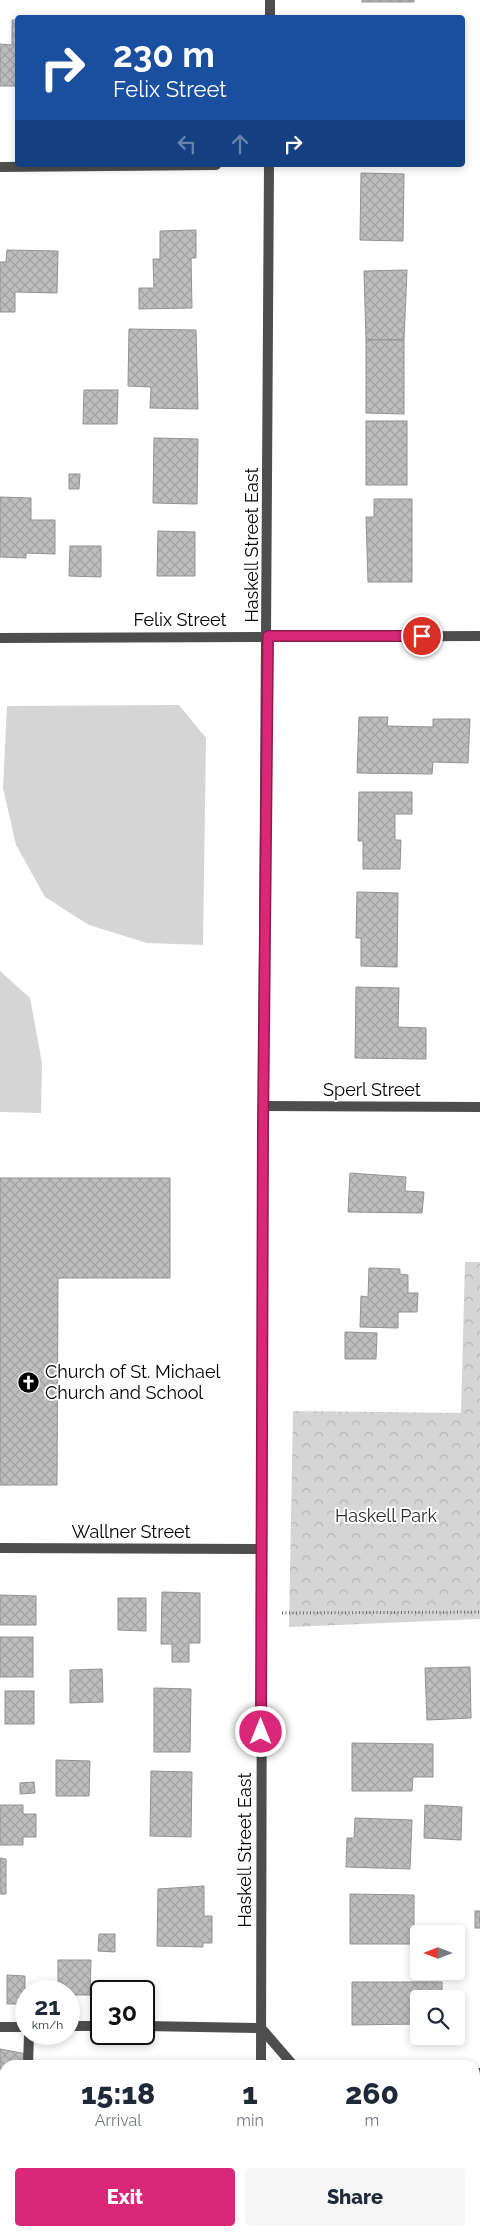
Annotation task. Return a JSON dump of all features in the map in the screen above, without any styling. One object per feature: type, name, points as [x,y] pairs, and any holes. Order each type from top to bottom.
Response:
[{"type":"street","points":[[270,0],[270,15]]},
{"type":"street","points":[[0,167],[15,167]]},
{"type":"street","name":"Haskell Street East","points":[[261,2060],[263,1106],[268,636],[269,167]]},
{"type":"street","name":"Felix Street","points":[[0,638],[480,636]]},
{"type":"street","name":"Sperl Street","points":[[263,1106],[480,1107]]},
{"type":"street","name":"Wallner Street","points":[[0,1548],[262,1549]]},
{"type":"street","points":[[155,2026],[261,2028],[290,2060]]},
{"type":"street","points":[[0,2027],[15,2027]]},
{"type":"street","points":[[28,2060],[29,2045]]},
{"type":"path","points":[[262,1613],[373,1614],[480,1612]]},
{"type":"green space","points":[[179,705],[206,738],[203,945],[147,943],[89,925],[45,897],[16,845],[3,788],[7,706]]},
{"type":"green space","points":[[0,971],[30,998],[42,1063],[41,1113],[0,1112]]},
{"type":"green space","name":"Haskell Park","points":[[465,1262],[480,1262],[480,1619],[289,1627],[293,1411],[461,1413]]},
{"type":"building","points":[[362,0],[414,0],[414,2],[362,2]]},
{"type":"building","points":[[12,20],[15,20],[15,86],[0,86],[0,44],[12,45]]},
{"type":"building","points":[[361,173],[404,174],[403,241],[360,240]]},
{"type":"building","points":[[196,230],[196,258],[191,258],[192,308],[139,309],[139,288],[154,288],[153,259],[160,259],[160,231]]},
{"type":"building","points":[[7,250],[58,251],[57,293],[15,292],[15,312],[0,312],[0,262],[6,262]]},
{"type":"building","points":[[407,270],[404,340],[366,340],[364,271]]},
{"type":"building","points":[[129,329],[196,330],[198,409],[150,408],[151,387],[128,386]]},
{"type":"building","points":[[366,340],[404,340],[404,414],[366,413]]},
{"type":"building","points":[[84,390],[118,390],[117,424],[83,424]]},
{"type":"building","points":[[366,421],[407,421],[407,485],[366,485]]},
{"type":"building","points":[[154,438],[198,439],[197,504],[153,503]]},
{"type":"building","points":[[69,474],[80,474],[79,489],[69,489]]},
{"type":"building","points":[[0,497],[31,498],[31,520],[55,520],[55,554],[26,553],[26,558],[0,557]]},
{"type":"building","points":[[374,499],[412,499],[412,582],[368,582],[366,517],[374,517]]},
{"type":"building","points":[[158,531],[195,532],[195,576],[157,576]]},
{"type":"building","points":[[70,546],[101,546],[101,577],[69,576]]},
{"type":"building","points":[[359,717],[388,717],[387,726],[433,727],[433,719],[470,719],[468,763],[433,762],[432,774],[357,773]]},
{"type":"building","points":[[359,792],[412,792],[412,814],[395,814],[395,840],[401,840],[400,869],[363,869],[363,841],[358,841]]},
{"type":"building","points":[[357,892],[398,893],[397,967],[361,966],[361,938],[356,938]]},
{"type":"building","points":[[356,987],[399,988],[398,1027],[426,1028],[426,1059],[355,1058]]},
{"type":"building","points":[[350,1173],[406,1177],[405,1191],[424,1192],[422,1213],[348,1212]]},
{"type":"building","name":"Church of St. Michael Church and School","points":[[0,1178],[170,1178],[170,1278],[58,1278],[57,1485],[0,1485]]},
{"type":"building","points":[[369,1268],[400,1269],[400,1274],[408,1275],[408,1293],[418,1293],[417,1312],[398,1312],[398,1328],[360,1327],[361,1296],[368,1297]]},
{"type":"building","points":[[345,1332],[377,1333],[376,1359],[345,1359]]},
{"type":"building","points":[[162,1592],[200,1593],[200,1643],[189,1643],[189,1662],[172,1662],[172,1644],[161,1644]]},
{"type":"building","points":[[0,1595],[36,1596],[36,1625],[0,1625]]},
{"type":"building","points":[[118,1598],[146,1598],[146,1631],[118,1630]]},
{"type":"building","points":[[0,1637],[33,1637],[33,1677],[0,1677]]},
{"type":"building","points":[[470,1667],[471,1718],[427,1720],[425,1668]]},
{"type":"building","points":[[102,1669],[103,1702],[70,1703],[70,1670]]},
{"type":"building","points":[[154,1688],[191,1689],[190,1752],[154,1752]]},
{"type":"building","points":[[5,1691],[34,1691],[34,1724],[5,1724]]},
{"type":"building","points":[[352,1743],[433,1744],[433,1777],[413,1777],[412,1791],[352,1791]]},
{"type":"building","points":[[56,1760],[90,1761],[89,1796],[56,1796]]},
{"type":"building","points":[[151,1771],[192,1772],[191,1837],[150,1836]]},
{"type":"building","points":[[34,1782],[35,1793],[20,1794],[20,1783]]},
{"type":"building","points":[[0,1805],[23,1805],[23,1814],[36,1814],[36,1837],[23,1837],[23,1845],[0,1845]]},
{"type":"building","points":[[425,1805],[462,1807],[461,1840],[424,1838]]},
{"type":"building","points":[[355,1818],[412,1820],[410,1869],[346,1867],[347,1838],[354,1838]]},
{"type":"building","points":[[0,1858],[6,1859],[6,1894],[0,1894]]},
{"type":"building","points":[[204,1886],[204,1916],[212,1916],[212,1943],[203,1943],[203,1947],[157,1946],[158,1889]]},
{"type":"building","points":[[350,1894],[414,1895],[414,1925],[410,1925],[410,1944],[350,1944]]},
{"type":"building","points":[[475,1911],[480,1911],[480,1928],[475,1928]]},
{"type":"building","points":[[99,1934],[115,1934],[115,1952],[98,1951]]},
{"type":"building","points":[[58,1960],[91,1960],[90,1995],[80,1995],[80,1980],[58,1980]]},
{"type":"building","points":[[7,1975],[25,1976],[25,1980],[15,1980],[15,2004],[7,2004]]},
{"type":"building","points":[[352,1982],[442,1982],[442,1990],[410,1990],[410,2024],[352,2025]]},
{"type":"building","points":[[0,2049],[27,2054],[26,2060],[0,2060]]},
{"type":"place","name":"Church of St. Michael Church and School","points":[[29,1382]]},
{"type":"route","points":[[261,1732],[263,1126],[268,636],[422,636]]}]
